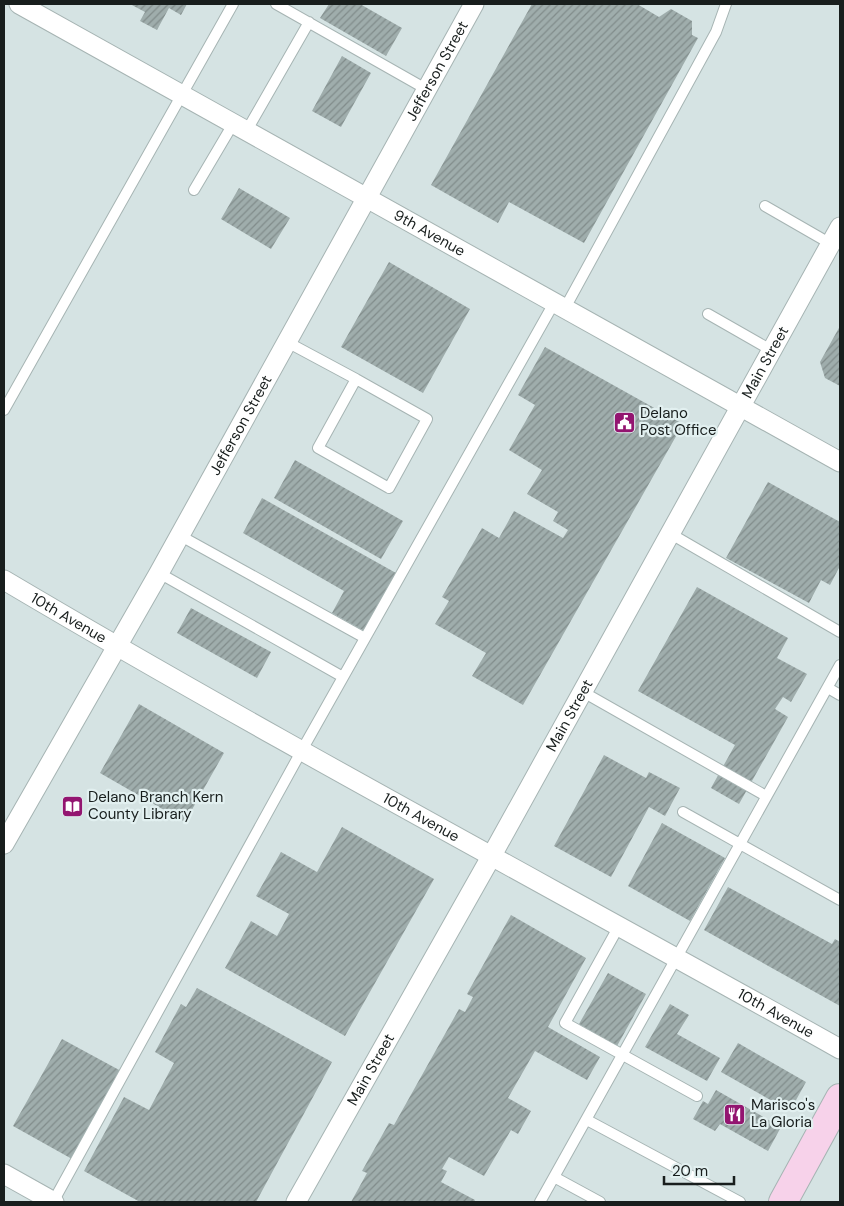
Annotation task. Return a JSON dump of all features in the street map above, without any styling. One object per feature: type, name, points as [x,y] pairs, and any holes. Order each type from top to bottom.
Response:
[{"type":"main road","points":[[783,1202],[840,1098]]},
{"type":"street","name":"9th Avenue","points":[[19,4],[840,462]]},
{"type":"street","name":"Jefferson Street","points":[[4,844],[368,198],[474,4]]},
{"type":"street","name":"Main Street","points":[[296,1202],[491,857],[840,227]]},
{"type":"street","name":"10th Avenue","points":[[4,580],[116,646],[491,857],[678,958],[840,1049]]},
{"type":"street","points":[[4,1174],[54,1202]]},
{"type":"lane","points":[[4,410],[233,4]]},
{"type":"lane","points":[[276,4],[426,89]]},
{"type":"lane","points":[[54,1202],[365,638],[560,306],[716,32],[726,4]]},
{"type":"lane","points":[[194,190],[240,128],[309,22]]},
{"type":"lane","points":[[765,206],[831,244]]},
{"type":"lane","points":[[708,314],[771,350]]},
{"type":"lane","points":[[287,342],[427,419],[389,488],[318,448],[356,380]]},
{"type":"lane","points":[[671,534],[840,632]]},
{"type":"lane","points":[[179,535],[365,638]]},
{"type":"lane","points":[[158,573],[343,677]]},
{"type":"lane","points":[[540,1202],[840,665]]},
{"type":"lane","points":[[828,688],[840,695]]},
{"type":"lane","points":[[583,692],[766,796]]},
{"type":"lane","points":[[683,812],[840,900]]},
{"type":"lane","points":[[619,926],[565,1023],[697,1096]]},
{"type":"lane","points":[[587,1120],[740,1202]]},
{"type":"lane","points":[[554,1176],[600,1202]]},
{"type":"building","points":[[130,4],[187,4],[181,15],[169,8],[157,30],[140,21],[145,12]]},
{"type":"building","points":[[329,4],[360,4],[402,28],[386,56],[320,18]]},
{"type":"building","points":[[532,4],[637,4],[659,17],[671,9],[692,21],[692,35],[698,38],[584,243],[509,202],[498,223],[431,185]]},
{"type":"building","points":[[342,56],[371,73],[341,127],[312,111]]},
{"type":"building","points":[[239,188],[290,218],[271,249],[221,219]]},
{"type":"building","points":[[389,262],[470,309],[423,393],[341,347]]},
{"type":"building","points":[[840,326],[840,386],[825,378],[820,362]]},
{"type":"building","points":[[545,347],[683,424],[523,705],[472,676],[486,653],[435,624],[449,601],[442,597],[482,528],[499,538],[514,511],[563,538],[568,530],[553,521],[558,512],[527,494],[542,470],[509,450],[535,405],[518,395]]},
{"type":"building","points":[[295,460],[403,521],[381,559],[274,498]]},
{"type":"building","points":[[768,482],[840,522],[840,566],[830,585],[821,580],[809,603],[726,558]]},
{"type":"building","points":[[262,498],[396,573],[364,631],[332,613],[344,591],[243,533]]},
{"type":"building","points":[[697,587],[788,638],[777,658],[807,674],[791,702],[783,697],[775,709],[788,717],[739,804],[711,788],[735,745],[638,691]]},
{"type":"building","points":[[191,608],[271,652],[257,678],[177,633]]},
{"type":"building","points":[[139,704],[224,753],[185,822],[100,773]]},
{"type":"building","points":[[604,755],[646,778],[649,772],[680,788],[665,816],[649,807],[611,877],[554,846]]},
{"type":"building","points":[[662,823],[725,858],[690,921],[628,886]]},
{"type":"building","points":[[342,827],[434,879],[345,1036],[225,968],[251,921],[277,936],[289,914],[256,896],[281,852],[317,872]]},
{"type":"building","points":[[728,887],[832,944],[835,939],[840,942],[840,1006],[704,930]]},
{"type":"building","points":[[511,915],[586,958],[548,1027],[600,1057],[587,1080],[535,1051],[508,1098],[531,1111],[518,1134],[511,1130],[484,1176],[449,1157],[442,1169],[447,1171],[441,1182],[475,1200],[474,1202],[351,1202],[367,1173],[362,1171],[389,1123],[394,1125],[459,1009],[465,1012],[473,997],[467,994]]},
{"type":"building","points":[[608,973],[646,994],[617,1046],[579,1024]]},
{"type":"building","points":[[197,988],[332,1062],[256,1202],[140,1202],[84,1171],[124,1097],[149,1110],[174,1063],[155,1052],[181,1004],[186,1007]]},
{"type":"building","points":[[670,1004],[689,1015],[677,1034],[720,1058],[707,1081],[645,1047]]},
{"type":"building","points":[[62,1039],[121,1071],[72,1159],[13,1126]]},
{"type":"building","points":[[738,1043],[806,1082],[790,1111],[721,1072]]},
{"type":"building","points":[[716,1090],[781,1127],[768,1151],[720,1124],[715,1131],[693,1119],[703,1101],[708,1104]]},
{"type":"place","name":"Delano Post Office","points":[[624,422]]},
{"type":"place","name":"Delano Branch Kern County Library","points":[[72,806]]},
{"type":"place","name":"Marisco's La Gloria","points":[[735,1114]]}]
